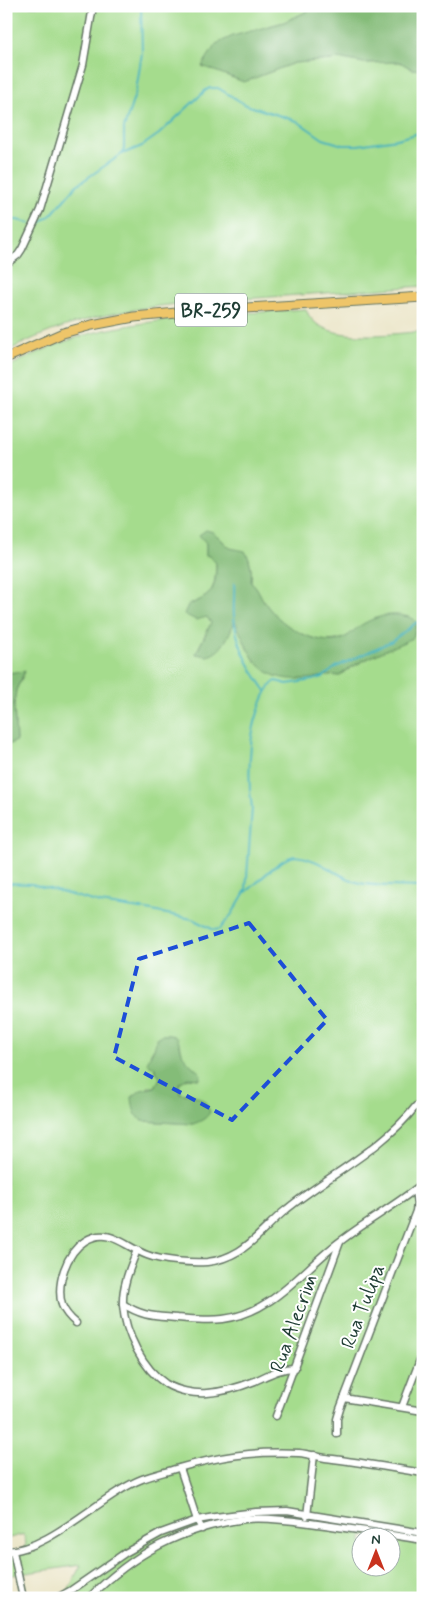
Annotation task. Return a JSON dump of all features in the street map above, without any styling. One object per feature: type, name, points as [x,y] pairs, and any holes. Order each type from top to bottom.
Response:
[{"type":"highway","name":"BR-259","points":[[6,358],[64,334],[92,325],[134,317],[198,311],[423,297]]},
{"type":"street","points":[[6,264],[18,256],[43,202],[83,65],[93,6]]},
{"type":"street","points":[[76,1323],[68,1316],[62,1305],[61,1284],[68,1260],[78,1246],[85,1241],[104,1235],[122,1240],[147,1256],[198,1262],[208,1262],[230,1256],[240,1250],[286,1209],[362,1156],[405,1120],[416,1106]]},
{"type":"street","points":[[123,1304],[137,1313],[149,1316],[199,1320],[224,1319],[246,1313],[274,1299],[340,1241],[423,1183]]},
{"type":"street","name":"Rua Tulipa","points":[[337,1434],[337,1419],[344,1398],[412,1221],[417,1204],[414,1190]]},
{"type":"street","points":[[412,1221],[423,1225]]},
{"type":"street","name":"Rua Alecrim","points":[[276,1416],[340,1241]]},
{"type":"street","points":[[138,1250],[125,1283],[123,1304],[131,1337],[144,1361],[159,1379],[178,1389],[192,1393],[206,1393],[225,1391],[252,1382],[280,1369],[295,1368]]},
{"type":"street","points":[[402,1407],[423,1352]]},
{"type":"street","points":[[344,1398],[423,1411]]},
{"type":"street","points":[[23,1598],[10,1551],[32,1546],[57,1532],[114,1494],[142,1479],[223,1456],[256,1452],[314,1455],[423,1473]]},
{"type":"street","points":[[306,1522],[314,1455]]},
{"type":"street","points":[[180,1468],[197,1520],[202,1529]]},
{"type":"street","points":[[57,1598],[92,1578],[144,1542],[161,1533],[197,1520],[256,1512],[287,1511],[423,1532]]},
{"type":"street","points":[[89,1598],[122,1567],[169,1540],[202,1529],[247,1519],[278,1519],[306,1522],[423,1540]]},
{"type":"highlighted area","points":[[249,923],[327,1020],[232,1120],[114,1057],[139,959]]},
{"type":"green space","points":[[6,6],[309,6],[308,11],[284,22],[265,27],[202,66],[244,82],[294,63],[343,59],[364,63],[400,62],[412,69],[423,70],[423,286],[192,302],[128,311],[66,326],[6,352]]},
{"type":"green space","points":[[309,6],[423,6],[423,70],[412,69],[400,62],[364,63],[343,59],[294,63],[244,82],[202,66],[216,44],[233,36],[284,22],[308,11]]},
{"type":"green space","points":[[306,309],[313,320],[324,328],[338,333],[371,335],[423,330],[423,1598],[64,1598],[81,1565],[6,1576],[6,1555],[20,1554],[26,1544],[24,1534],[6,1539],[6,746],[16,741],[14,705],[16,690],[25,672],[6,673],[6,368],[54,346],[105,330],[130,325],[230,314]],"holes":[[[218,536],[230,548],[249,558],[251,582],[275,615],[296,631],[308,637],[334,640],[346,637],[357,629],[407,641],[361,662],[340,676],[328,675],[302,679],[255,662],[235,620],[196,653],[211,623],[207,617],[188,605],[208,595],[215,579],[216,563],[211,557],[206,555],[206,543]],[[180,1043],[183,1055],[200,1079],[188,1078],[179,1083],[180,1093],[196,1096],[193,1124],[143,1121],[148,1087],[155,1087],[160,1078],[150,1054],[156,1045]]]},
{"type":"green space","points":[[206,530],[213,532],[230,548],[245,551],[251,566],[251,582],[272,611],[294,630],[312,638],[334,641],[345,638],[373,619],[398,615],[410,617],[417,623],[413,638],[353,666],[340,676],[307,679],[287,679],[265,671],[251,655],[235,621],[222,646],[214,654],[208,656],[196,654],[211,623],[207,617],[196,620],[184,614],[188,605],[208,595],[214,585],[216,563],[211,557],[206,555],[206,543],[199,535]]},
{"type":"green space","points":[[25,671],[16,690],[14,705],[16,741],[6,746],[6,673]]},
{"type":"green space","points":[[161,1035],[176,1038],[184,1057],[201,1074],[200,1079],[188,1078],[179,1083],[180,1093],[202,1099],[210,1112],[205,1118],[193,1124],[143,1121],[134,1111],[132,1097],[141,1090],[155,1087],[160,1078],[154,1067],[147,1063],[156,1038]]},
{"type":"waterway","points":[[122,153],[124,149],[124,128],[136,91],[142,53],[141,6]]},
{"type":"waterway","points":[[38,224],[51,215],[77,185],[122,154],[142,146],[159,134],[210,88],[218,88],[246,105],[297,121],[323,139],[343,145],[358,145],[397,139],[423,132]]},
{"type":"waterway","points":[[6,220],[30,223]]},
{"type":"waterway","points":[[234,583],[234,611],[237,636],[249,665],[266,691]]},
{"type":"waterway","points":[[6,883],[32,884],[100,903],[192,919],[214,930],[220,929],[232,914],[246,890],[252,808],[250,793],[251,745],[253,730],[266,692],[276,681],[287,684],[323,677],[336,667],[392,641],[417,622]]},
{"type":"waterway","points":[[246,892],[282,861],[295,856],[313,860],[343,877],[360,883],[382,886],[423,887]]}]
